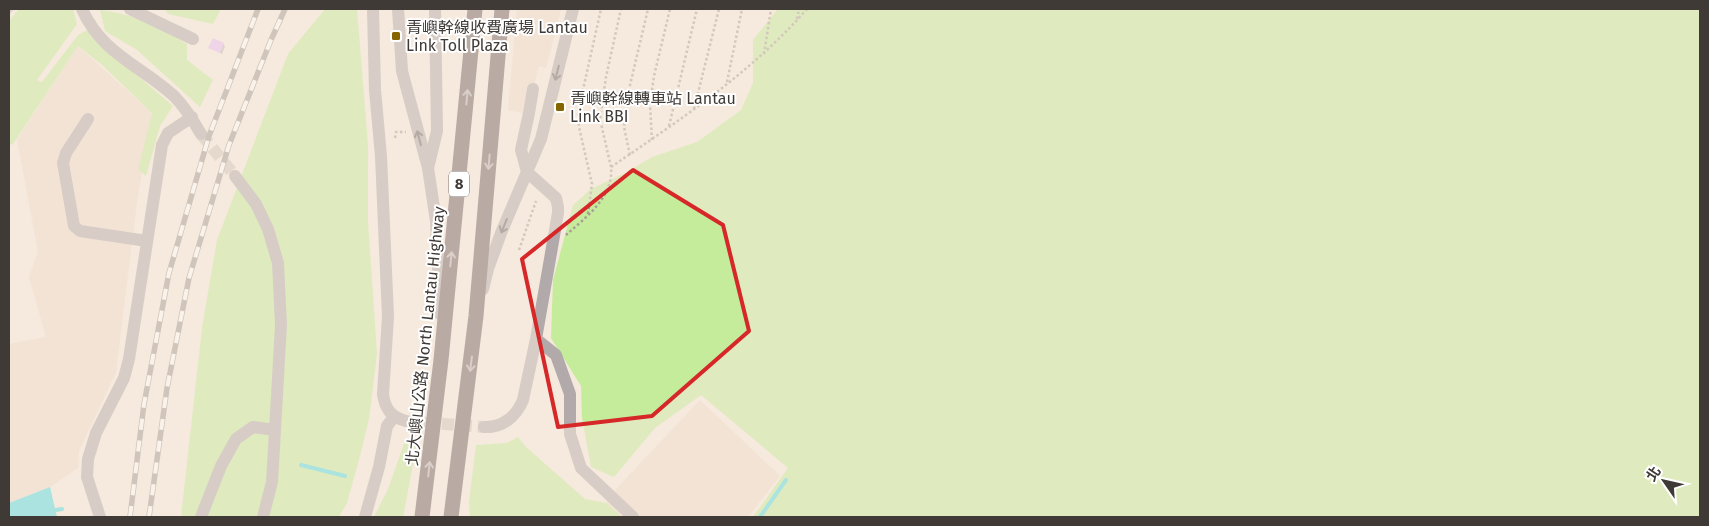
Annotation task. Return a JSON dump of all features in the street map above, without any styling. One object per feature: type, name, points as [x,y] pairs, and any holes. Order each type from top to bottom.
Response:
[{"type":"highway","name":"北大嶼山公路 North Lantau Highway","points":[[422,517],[441,360],[474,9]]},
{"type":"highway","name":"8","points":[[452,516],[476,316],[502,9]]},
{"type":"lane","points":[[82,9],[96,34],[114,51],[173,96],[192,117],[201,134]]},
{"type":"lane","points":[[130,9],[194,39]]},
{"type":"lane","points":[[365,517],[379,467],[387,426],[400,419],[384,404],[383,394],[388,317],[381,156],[375,90],[373,9]]},
{"type":"lane","points":[[398,9],[402,71],[428,168],[436,221],[441,360]]},
{"type":"lane","points":[[428,168],[437,131],[435,9]]},
{"type":"lane","points":[[476,316],[488,269],[501,233],[543,133],[573,9]]},
{"type":"lane","points":[[484,427],[492,427],[508,421],[520,408],[536,339],[558,213],[558,202],[552,194],[527,172],[521,150],[533,89]]},
{"type":"lane","points":[[100,517],[87,476],[88,460],[96,434],[124,378],[129,359],[162,146],[168,133],[192,117]]},
{"type":"lane","points":[[88,119],[66,153],[63,163],[74,226],[80,231],[147,241]]},
{"type":"lane","points":[[235,176],[256,204],[268,229],[278,263],[281,325],[272,482],[263,517]]},
{"type":"lane","points":[[536,339],[556,355],[570,394],[570,434],[581,468],[633,517]]},
{"type":"lane","points":[[201,517],[221,466],[236,439],[253,427],[275,430]]},
{"type":"path","points":[[588,215],[592,184],[579,127],[578,112],[601,9]]},
{"type":"path","points":[[551,249],[600,202],[607,190],[612,175],[600,119],[606,77],[621,9]]},
{"type":"path","points":[[630,155],[624,127],[626,102],[648,9]]},
{"type":"path","points":[[652,140],[650,104],[654,76],[670,9]]},
{"type":"path","points":[[669,127],[697,9]]},
{"type":"path","points":[[693,110],[719,9]]},
{"type":"path","points":[[727,83],[742,9]]},
{"type":"path","points":[[764,55],[771,9]]},
{"type":"path","points":[[797,20],[799,9]]},
{"type":"path","points":[[611,167],[693,110],[764,55],[807,9]]},
{"type":"path","points":[[395,138],[396,132],[406,132]]},
{"type":"path","points":[[519,250],[536,201]]},
{"type":"path","points":[[534,207],[539,209]]},
{"type":"highlighted area","points":[[633,170],[723,225],[749,331],[652,416],[558,427],[522,259]]},
{"type":"shaded area","points":[[517,9],[561,9],[546,68],[539,66],[526,114],[508,110]]},
{"type":"shaded area","points":[[78,46],[152,113],[137,202],[116,372],[79,451],[78,468],[50,487],[9,503],[9,344],[46,337],[29,277],[38,252],[17,139]]},
{"type":"shaded area","points":[[700,400],[780,476],[748,517],[621,517],[606,503],[614,491]]},
{"type":"green space","points":[[19,9],[73,9],[77,24],[37,80],[42,82],[78,35],[89,29],[112,54],[173,106],[160,126],[146,176],[138,169],[152,113],[102,65],[78,46],[13,144],[9,145],[9,21]]},
{"type":"green space","points":[[164,9],[221,9],[213,24],[168,14]]},
{"type":"green space","points":[[325,9],[357,9],[368,145],[368,221],[377,354],[369,419],[347,503],[339,517],[181,517],[202,328],[217,240],[288,54]]},
{"type":"green space","points":[[778,9],[1700,9],[1700,517],[753,517],[788,468],[701,395],[655,428],[614,477],[591,467],[582,418],[581,386],[551,338],[553,280],[573,205],[591,189],[625,173],[652,157],[697,142],[741,110],[753,83],[753,40]]},
{"type":"green space","points":[[100,10],[135,18],[165,31],[187,44],[187,60],[213,80],[200,107],[137,50],[105,31]]},
{"type":"green space","points":[[518,437],[526,447],[585,499],[606,503],[622,517],[470,517],[469,502],[476,445],[507,443]]},
{"type":"green space","points":[[418,438],[403,517],[374,517],[388,489],[404,444]]},
{"type":"water","points":[[50,487],[57,517],[9,517],[9,503]]},
{"type":"building","points":[[213,38],[224,43],[220,53],[208,48]]},
{"type":"waterway","points":[[301,465],[345,476]]},
{"type":"waterway","points":[[760,517],[786,480]]},
{"type":"waterway","points":[[56,510],[62,509]]},
{"type":"tunnel","points":[[201,134],[235,176]]},
{"type":"tunnel","points":[[406,421],[484,427]]},
{"type":"railway","points":[[130,517],[144,404],[169,273],[209,136],[258,9]]},
{"type":"railway","points":[[149,517],[167,388],[189,278],[229,145],[285,9]]},
{"type":"place","name":"青嶼幹線收費廣場 Lantau Link Toll Plaza","points":[[396,36]]},
{"type":"place","name":"青嶼幹線轉車站 Lantau Link BBI","points":[[560,107]]}]
